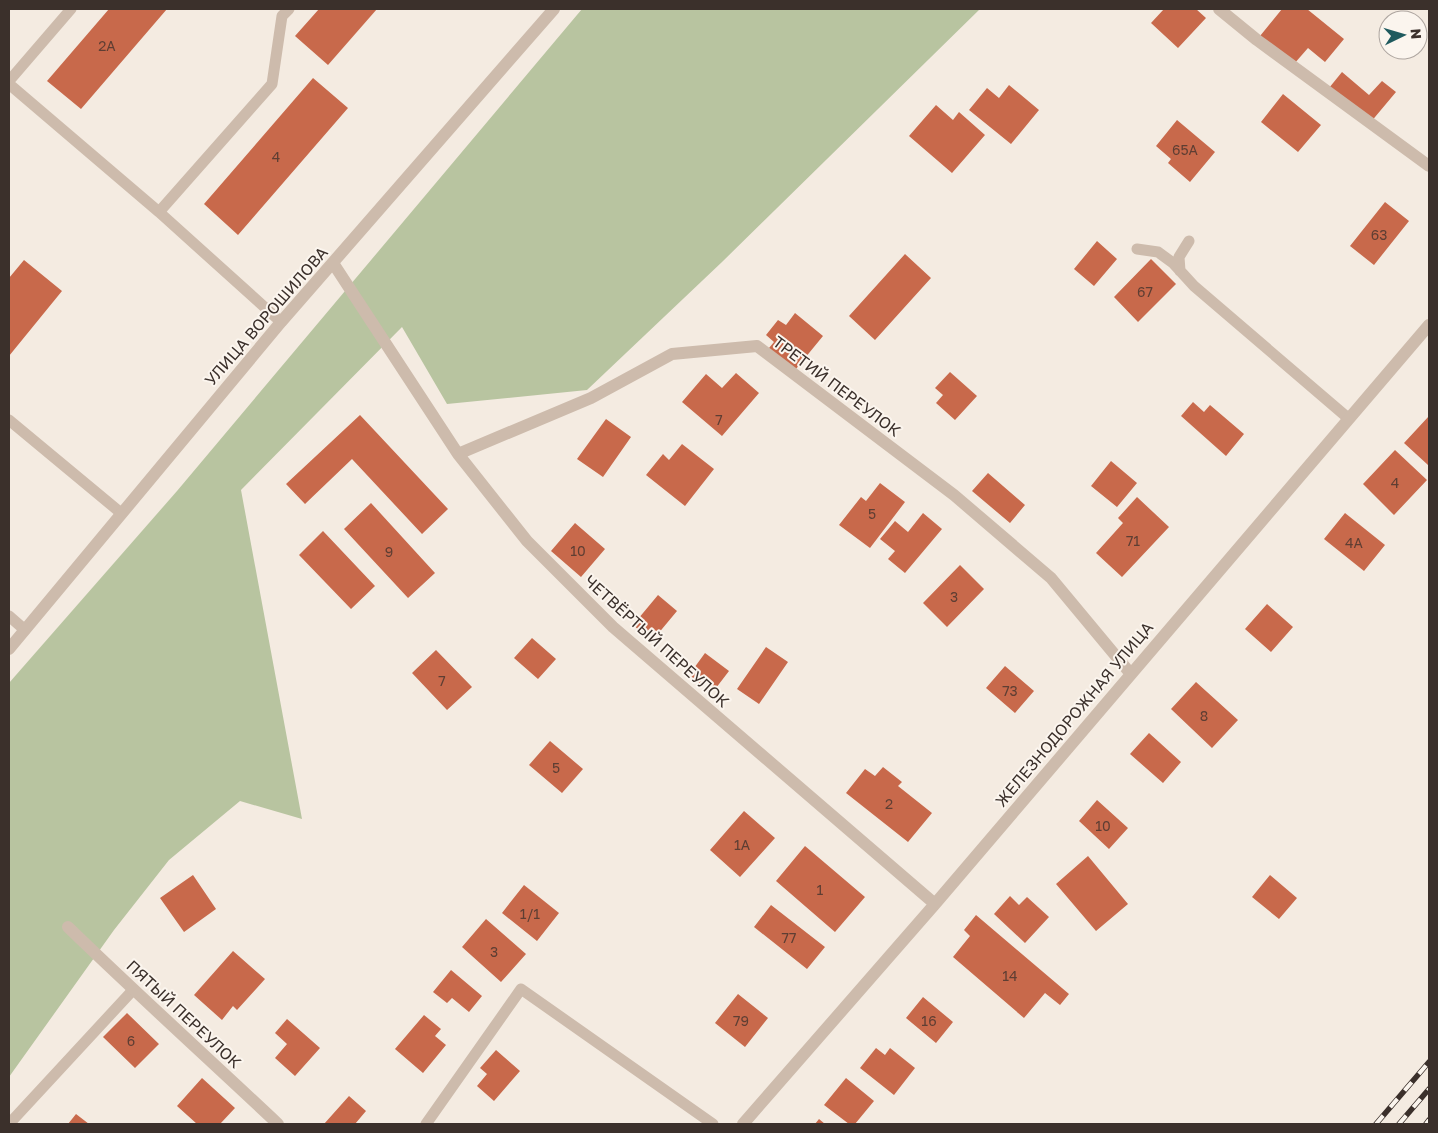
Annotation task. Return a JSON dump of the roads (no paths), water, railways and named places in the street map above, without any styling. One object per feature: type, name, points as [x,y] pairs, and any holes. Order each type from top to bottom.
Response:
[{"type":"street","name":"УЛИЦА ВОРОШИЛОВА","points":[[9,649],[281,322],[554,9]]},
{"type":"street","points":[[1219,9],[1257,40],[1429,166]]},
{"type":"street","name":"ЧЕТВЁРТЫЙ ПЕРЕУЛОК","points":[[333,263],[458,454],[526,541],[613,627],[935,904]]},
{"type":"street","name":"ЖЕЛЕЗНОДОРОЖНАЯ УЛИЦА","points":[[743,1124],[935,904],[1348,418],[1427,331]]},
{"type":"street","name":"ТРЕТИЙ ПЕРЕУЛОК","points":[[458,454],[591,398],[672,354],[756,346],[954,494],[1051,578],[1130,673]]},
{"type":"street","name":"ПЯТЫЙ ПЕРЕУЛОК","points":[[68,927],[278,1124]]},
{"type":"lane","points":[[71,9],[9,82],[159,212],[281,322]]},
{"type":"lane","points":[[159,212],[272,84],[282,16],[289,9]]},
{"type":"lane","points":[[1180,271],[1179,257],[1189,241]]},
{"type":"lane","points":[[1137,249],[1158,252],[1194,286],[1348,418]]},
{"type":"lane","points":[[9,420],[121,513]]},
{"type":"lane","points":[[9,616],[25,630]]},
{"type":"lane","points":[[426,1124],[521,989],[713,1124]]},
{"type":"lane","points":[[9,1124],[133,990]]},
{"type":"railway","points":[[1376,1124],[1429,1062]]},
{"type":"railway","points":[[1399,1124],[1429,1089]]},
{"type":"railway","points":[[1426,1124],[1429,1120]]}]
